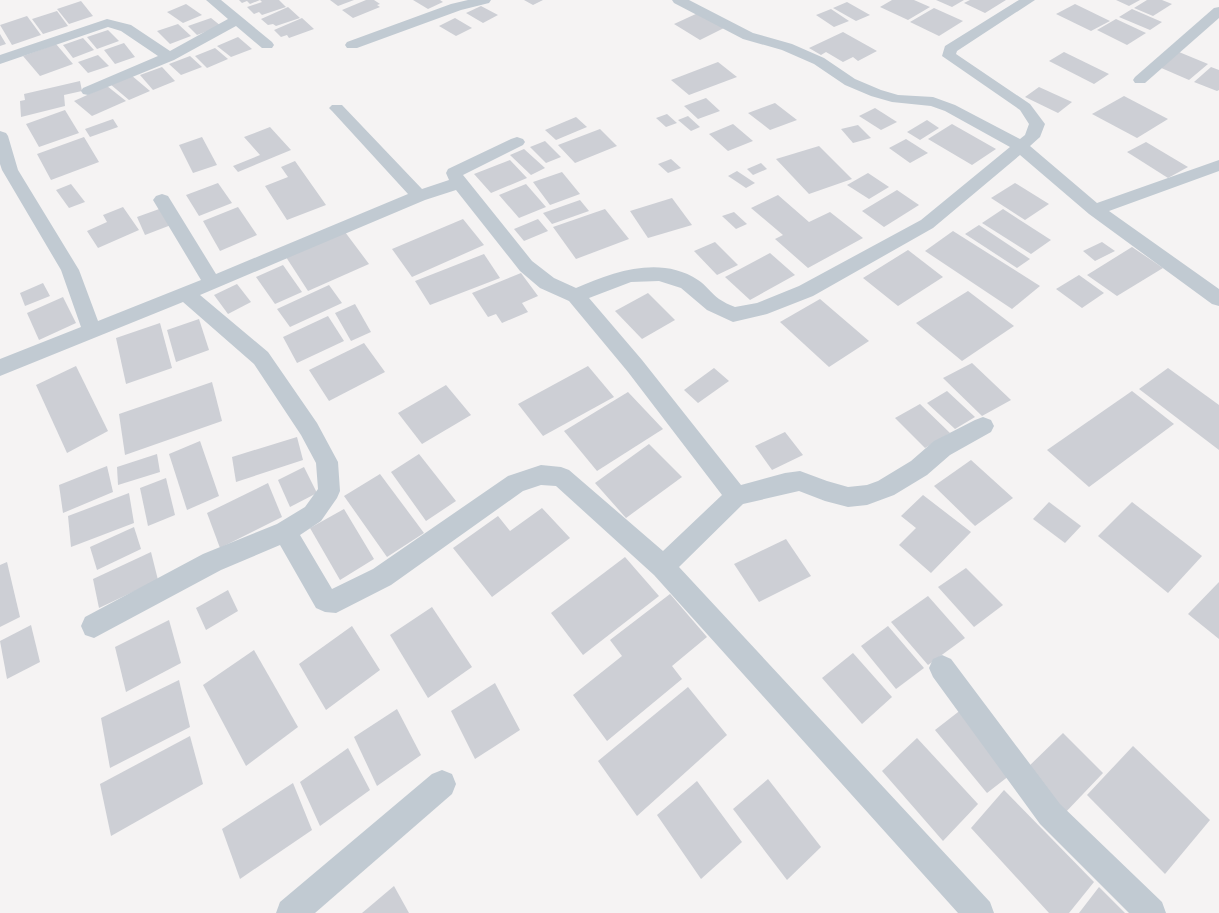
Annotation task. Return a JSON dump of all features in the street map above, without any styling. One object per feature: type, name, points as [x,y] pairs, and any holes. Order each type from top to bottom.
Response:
[{"type":"street","points":[[213,0],[267,45]]},
{"type":"street","points":[[352,45],[456,7],[484,0]]},
{"type":"street","points":[[679,0],[748,36],[787,47],[820,61],[850,82],[876,93],[897,99],[933,102],[950,108],[1020,146],[1084,199],[1095,210],[1219,299]]},
{"type":"street","points":[[576,296],[616,278],[641,273],[658,273],[689,283],[713,304],[733,315],[760,309],[806,291],[927,224],[1032,136],[1037,124],[1025,107],[949,56],[950,49],[1028,0]]},
{"type":"street","points":[[1140,80],[1219,11]]},
{"type":"street","points":[[88,92],[169,57],[237,20]]},
{"type":"street","points":[[0,60],[107,23],[126,28],[169,57]]},
{"type":"street","points":[[337,108],[419,196]]},
{"type":"street","points":[[0,136],[10,170],[70,270],[92,330]]},
{"type":"street","points":[[517,142],[454,173],[459,183],[526,266],[547,283],[576,296],[635,366],[736,496]]},
{"type":"street","points":[[1095,210],[1219,165]]},
{"type":"street","points":[[0,368],[212,283],[419,196],[459,183]]},
{"type":"street","points":[[162,200],[212,283]]},
{"type":"street","points":[[94,626],[212,562],[285,532],[312,514],[329,491],[328,462],[309,429],[261,358],[185,293]]},
{"type":"street","points":[[663,567],[736,496],[785,483],[800,481],[825,491],[848,497],[867,495],[886,488],[919,468],[942,448],[983,426]]},
{"type":"street","points":[[285,532],[324,600],[336,601],[382,576],[516,482],[541,475],[561,477],[663,567],[979,913]]},
{"type":"street","points":[[942,668],[1050,814],[1151,913]]},
{"type":"street","points":[[290,913],[442,784]]},
{"type":"building","points":[[239,0],[260,0],[250,4],[247,1],[242,3]]},
{"type":"building","points":[[260,0],[279,0],[286,7],[262,15],[259,12],[254,14],[247,7],[262,2]]},
{"type":"building","points":[[330,0],[354,0],[338,6]]},
{"type":"building","points":[[366,0],[374,0],[380,4],[377,5],[380,7],[353,18],[342,10]]},
{"type":"building","points":[[413,0],[440,0],[443,2],[428,9]]},
{"type":"building","points":[[524,0],[543,0],[533,5]]},
{"type":"building","points":[[892,0],[914,0],[930,7],[908,20],[880,7]]},
{"type":"building","points":[[936,0],[964,0],[952,7]]},
{"type":"building","points":[[970,0],[1006,0],[985,13],[964,3]]},
{"type":"building","points":[[1116,0],[1140,0],[1129,6]]},
{"type":"building","points":[[1147,0],[1162,0],[1172,4],[1153,16],[1134,8]]},
{"type":"building","points":[[81,1],[93,16],[69,24],[57,9]]},
{"type":"building","points":[[847,2],[870,15],[856,21],[833,8]]},
{"type":"building","points":[[186,4],[202,15],[183,23],[167,12]]},
{"type":"building","points":[[1075,4],[1110,21],[1091,31],[1056,14]]},
{"type":"building","points":[[481,6],[498,15],[483,23],[466,13]]},
{"type":"building","points":[[288,7],[300,18],[276,26],[273,24],[268,25],[261,19]]},
{"type":"building","points":[[934,8],[963,21],[939,36],[910,22]]},
{"type":"building","points":[[831,9],[849,21],[834,27],[816,15]]},
{"type":"building","points":[[1132,9],[1162,22],[1150,30],[1119,17]]},
{"type":"building","points":[[57,11],[68,26],[43,34],[32,19]]},
{"type":"building","points":[[698,13],[724,28],[700,40],[674,24]]},
{"type":"building","points":[[27,16],[41,35],[12,45],[0,25]]},
{"type":"building","points":[[211,18],[221,26],[197,35],[188,26]]},
{"type":"building","points":[[302,18],[314,29],[289,38],[287,35],[281,37],[274,30]]},
{"type":"building","points":[[455,18],[472,28],[456,36],[439,26]]},
{"type":"building","points":[[1116,19],[1146,33],[1127,45],[1097,30]]},
{"type":"building","points":[[178,24],[191,36],[170,44],[157,31]]},
{"type":"building","points":[[108,30],[119,41],[97,49],[87,37]]},
{"type":"building","points":[[843,32],[877,51],[858,61],[853,57],[843,62],[826,52],[821,55],[809,48]]},
{"type":"building","points":[[0,34],[6,44],[0,46]]},
{"type":"building","points":[[238,37],[252,49],[231,57],[217,46]]},
{"type":"building","points":[[83,38],[94,50],[73,58],[63,45]]},
{"type":"building","points":[[124,43],[135,57],[115,64],[104,50]]},
{"type":"building","points":[[56,44],[73,64],[40,76],[23,56]]},
{"type":"building","points":[[215,48],[228,59],[207,68],[195,56]]},
{"type":"building","points":[[1064,52],[1109,74],[1094,84],[1049,61]]},
{"type":"building","points":[[1179,52],[1208,64],[1189,80],[1159,67]]},
{"type":"building","points":[[98,55],[109,66],[88,73],[78,62]]},
{"type":"building","points":[[190,56],[202,67],[181,75],[169,64]]},
{"type":"building","points":[[718,62],[737,77],[689,95],[671,80]]},
{"type":"building","points":[[162,67],[175,81],[153,90],[140,75]]},
{"type":"building","points":[[1211,67],[1219,70],[1219,90],[1217,91],[1194,82]]},
{"type":"building","points":[[131,75],[150,91],[129,100],[110,84]]},
{"type":"building","points":[[80,81],[82,91],[64,95],[65,106],[21,117],[20,101],[25,100],[24,94]]},
{"type":"building","points":[[107,86],[126,101],[92,116],[74,101]]},
{"type":"building","points":[[1039,87],[1072,102],[1058,113],[1025,97]]},
{"type":"building","points":[[1124,96],[1168,119],[1137,138],[1092,114]]},
{"type":"building","points":[[706,98],[720,111],[698,119],[684,106]]},
{"type":"building","points":[[775,103],[797,120],[770,130],[748,113]]},
{"type":"building","points":[[875,108],[897,122],[881,130],[859,116]]},
{"type":"building","points":[[65,110],[79,133],[39,147],[26,124]]},
{"type":"building","points":[[667,114],[677,123],[666,127],[656,118]]},
{"type":"building","points":[[688,116],[700,127],[691,131],[678,120]]},
{"type":"building","points":[[576,117],[587,127],[556,140],[545,130]]},
{"type":"building","points":[[113,119],[118,127],[90,137],[85,129]]},
{"type":"building","points":[[927,120],[939,128],[920,140],[907,132]]},
{"type":"building","points":[[733,124],[753,141],[728,151],[709,134]]},
{"type":"building","points":[[952,124],[996,149],[972,165],[928,139]]},
{"type":"building","points":[[858,125],[871,138],[853,143],[841,129]]},
{"type":"building","points":[[270,127],[291,150],[238,172],[233,166],[260,155],[244,137]]},
{"type":"building","points":[[600,129],[617,146],[575,163],[558,145]]},
{"type":"building","points":[[84,137],[99,162],[51,180],[37,154]]},
{"type":"building","points":[[202,137],[217,165],[193,173],[179,145]]},
{"type":"building","points":[[906,139],[928,153],[910,163],[889,148]]},
{"type":"building","points":[[545,141],[561,157],[546,163],[530,147]]},
{"type":"building","points":[[1146,142],[1188,167],[1168,178],[1127,152]]},
{"type":"building","points":[[819,146],[852,179],[809,194],[776,159]]},
{"type":"building","points":[[524,149],[545,168],[531,175],[510,155]]},
{"type":"building","points":[[671,159],[681,168],[668,173],[658,164]]},
{"type":"building","points":[[510,160],[527,178],[491,193],[474,174]]},
{"type":"building","points":[[295,161],[326,205],[287,220],[265,186],[288,177],[281,167]]},
{"type":"building","points":[[761,163],[767,169],[753,175],[747,169]]},
{"type":"building","points":[[737,171],[755,183],[746,188],[728,176]]},
{"type":"building","points":[[562,172],[580,194],[550,205],[533,182]]},
{"type":"building","points":[[868,173],[889,187],[869,199],[847,185]]},
{"type":"building","points":[[218,183],[232,203],[199,216],[186,195]]},
{"type":"building","points":[[1015,183],[1049,204],[1025,220],[991,198]]},
{"type":"building","points":[[71,184],[85,202],[69,208],[56,190]]},
{"type":"building","points":[[526,184],[546,207],[519,218],[499,195]]},
{"type":"building","points":[[897,190],[919,205],[884,227],[862,211]]},
{"type":"building","points":[[778,195],[809,222],[830,212],[863,238],[808,268],[775,239],[783,235],[751,208]]},
{"type":"building","points":[[672,198],[692,225],[648,238],[630,211]]},
{"type":"building","points":[[580,200],[589,211],[552,224],[543,213]]},
{"type":"building","points":[[123,207],[139,230],[98,248],[87,231],[107,222],[103,215]]},
{"type":"building","points":[[238,207],[257,235],[220,251],[203,221]]},
{"type":"building","points":[[162,208],[171,225],[145,235],[137,217]]},
{"type":"building","points":[[605,209],[629,239],[576,259],[553,227]]},
{"type":"building","points":[[1003,209],[1051,240],[1031,254],[982,223]]},
{"type":"building","points":[[734,212],[747,224],[736,229],[722,216]]},
{"type":"building","points":[[463,219],[484,245],[412,277],[392,249]]},
{"type":"building","points":[[538,219],[548,231],[524,241],[514,229]]},
{"type":"building","points":[[979,225],[1030,259],[1017,268],[965,234]]},
{"type":"building","points":[[953,231],[1040,286],[1012,309],[925,251]]},
{"type":"building","points":[[345,232],[369,264],[308,291],[286,257]]},
{"type":"building","points":[[715,242],[738,265],[717,275],[694,251]]},
{"type":"building","points":[[1102,242],[1115,251],[1095,261],[1083,251]]},
{"type":"building","points":[[1132,247],[1163,268],[1117,296],[1087,275]]},
{"type":"building","points":[[908,250],[943,277],[898,306],[863,278]]},
{"type":"building","points":[[770,253],[795,275],[750,300],[725,277]]},
{"type":"building","points":[[484,254],[500,278],[430,305],[415,281]]},
{"type":"building","points":[[283,265],[302,292],[275,304],[256,277]]},
{"type":"building","points":[[521,273],[538,296],[522,303],[528,312],[502,323],[496,314],[488,317],[472,293]]},
{"type":"building","points":[[1079,275],[1104,293],[1082,308],[1056,289]]},
{"type":"building","points":[[43,283],[50,296],[25,306],[20,293]]},
{"type":"building","points":[[237,284],[251,302],[228,314],[214,295]]},
{"type":"building","points":[[329,285],[342,303],[290,327],[277,309]]},
{"type":"building","points":[[968,291],[1014,326],[962,361],[916,323]]},
{"type":"building","points":[[648,293],[675,320],[642,339],[615,311]]},
{"type":"building","points":[[63,297],[76,323],[39,340],[27,313]]},
{"type":"building","points":[[820,299],[869,341],[829,367],[780,322]]},
{"type":"building","points":[[355,304],[371,332],[351,341],[335,313]]},
{"type":"building","points":[[328,316],[344,341],[297,363],[283,337]]},
{"type":"building","points":[[199,319],[209,350],[176,362],[167,330]]},
{"type":"building","points":[[160,323],[172,368],[126,384],[116,338]]},
{"type":"building","points":[[364,343],[385,372],[329,401],[309,370]]},
{"type":"building","points":[[972,363],[1011,400],[982,416],[943,378]]},
{"type":"building","points":[[76,366],[108,431],[67,453],[36,385]]},
{"type":"building","points":[[588,366],[614,397],[543,436],[518,404]]},
{"type":"building","points":[[714,368],[729,381],[698,403],[684,390]]},
{"type":"building","points":[[1168,368],[1219,405],[1219,450],[1139,389]]},
{"type":"building","points":[[212,382],[222,421],[125,455],[119,414]]},
{"type":"building","points":[[446,385],[471,415],[422,444],[398,413]]},
{"type":"building","points":[[947,391],[975,417],[955,429],[927,403]]},
{"type":"building","points":[[1132,391],[1174,424],[1089,487],[1047,450]]},
{"type":"building","points":[[628,392],[663,429],[597,471],[564,431]]},
{"type":"building","points":[[920,404],[950,433],[925,448],[895,418]]},
{"type":"building","points":[[785,432],[803,455],[772,470],[755,446]]},
{"type":"building","points":[[297,437],[303,460],[236,482],[232,457]]},
{"type":"building","points":[[200,441],[219,496],[187,510],[169,454]]},
{"type":"building","points":[[649,444],[682,477],[626,518],[595,483]]},
{"type":"building","points":[[157,454],[160,472],[118,485],[117,467]]},
{"type":"building","points":[[419,454],[456,501],[426,521],[391,472]]},
{"type":"building","points":[[971,460],[1013,498],[975,526],[934,486]]},
{"type":"building","points":[[107,466],[113,492],[63,513],[59,485]]},
{"type":"building","points":[[304,467],[317,493],[290,507],[278,480]]},
{"type":"building","points":[[380,474],[424,533],[387,557],[344,496]]},
{"type":"building","points":[[166,478],[175,515],[148,526],[140,488]]},
{"type":"building","points":[[268,483],[282,517],[220,548],[207,513]]},
{"type":"building","points":[[129,493],[134,523],[71,547],[68,516]]},
{"type":"building","points":[[923,495],[971,532],[931,573],[899,545],[916,528],[901,516]]},
{"type":"building","points":[[1049,502],[1081,526],[1065,543],[1033,519]]},
{"type":"building","points":[[1132,502],[1202,556],[1168,593],[1098,536]]},
{"type":"building","points":[[542,508],[570,538],[492,597],[453,548],[498,516],[510,531]]},
{"type":"building","points":[[344,509],[374,559],[340,580],[310,528]]},
{"type":"building","points":[[134,527],[141,549],[97,570],[90,547]]},
{"type":"building","points":[[786,539],[811,576],[759,602],[734,564]]},
{"type":"building","points":[[151,552],[158,580],[99,608],[93,579]]},
{"type":"building","points":[[625,557],[659,596],[583,655],[551,613]]},
{"type":"building","points":[[7,562],[20,617],[0,627],[0,565]]},
{"type":"building","points":[[966,568],[1003,605],[974,627],[938,587]]},
{"type":"building","points":[[1219,582],[1219,639],[1188,614]]},
{"type":"building","points":[[228,590],[238,611],[206,630],[196,608]]},
{"type":"building","points":[[670,594],[707,637],[672,666],[682,679],[607,741],[573,695],[622,656],[610,640]]},
{"type":"building","points":[[928,596],[965,638],[928,665],[891,622]]},
{"type":"building","points":[[432,607],[472,667],[428,698],[390,635]]},
{"type":"building","points":[[169,620],[181,663],[126,692],[115,647]]},
{"type":"building","points":[[31,625],[40,662],[7,679],[0,641]]},
{"type":"building","points":[[352,626],[380,670],[326,710],[299,664]]},
{"type":"building","points":[[888,626],[924,668],[896,689],[861,646]]},
{"type":"building","points":[[254,650],[298,727],[246,766],[203,685]]},
{"type":"building","points":[[853,653],[892,697],[862,724],[822,678]]},
{"type":"building","points":[[179,680],[190,727],[110,768],[101,718]]},
{"type":"building","points":[[495,683],[520,730],[475,759],[451,711]]},
{"type":"building","points":[[688,687],[727,735],[637,816],[598,761]]},
{"type":"building","points":[[397,709],[421,755],[377,786],[354,737]]},
{"type":"building","points":[[962,709],[1014,772],[987,793],[935,730]]},
{"type":"building","points":[[1063,733],[1103,773],[1063,815],[1023,772]]},
{"type":"building","points":[[190,736],[203,784],[111,836],[100,784]]},
{"type":"building","points":[[917,738],[978,804],[943,841],[882,771]]},
{"type":"building","points":[[1133,746],[1210,820],[1165,874],[1087,795]]},
{"type":"building","points":[[348,748],[370,790],[320,826],[300,782]]},
{"type":"building","points":[[768,779],[821,847],[787,880],[733,809]]},
{"type":"building","points":[[697,781],[742,842],[701,879],[657,815]]},
{"type":"building","points":[[293,783],[312,830],[240,879],[222,829]]},
{"type":"building","points":[[1004,790],[1094,882],[1069,913],[1049,913],[971,828]]},
{"type":"building","points":[[394,886],[409,913],[362,913]]},
{"type":"building","points":[[1099,887],[1125,913],[1079,913]]}]
